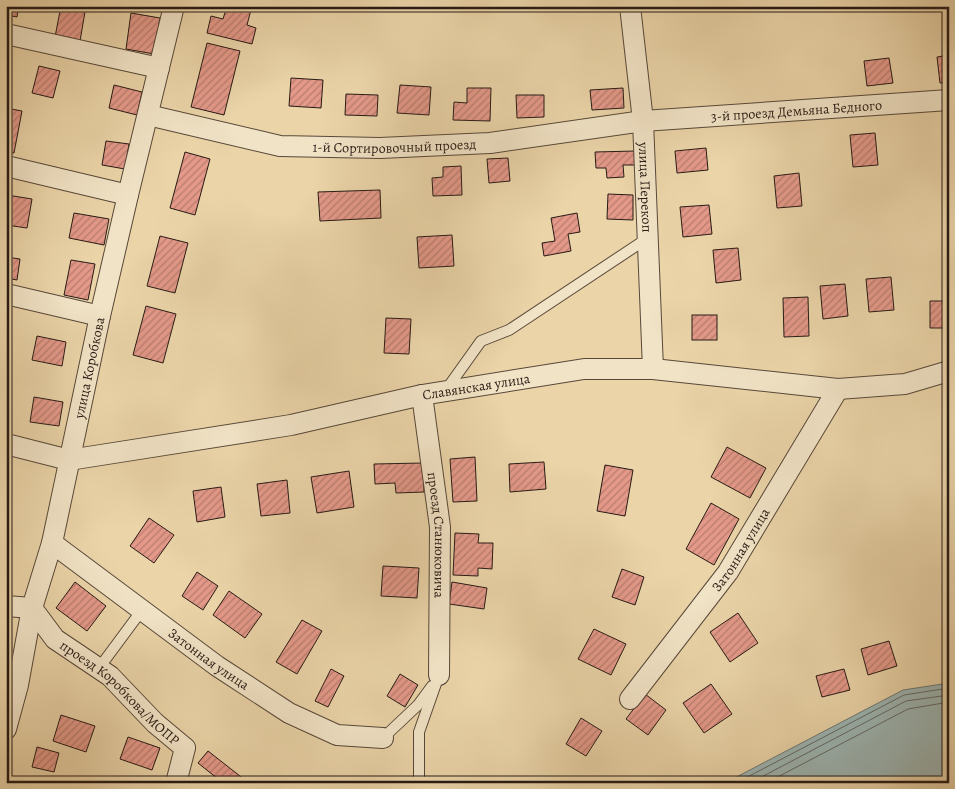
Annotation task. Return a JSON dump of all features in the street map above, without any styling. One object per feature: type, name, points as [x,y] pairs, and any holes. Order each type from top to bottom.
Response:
[{"type":"street","name":"улица Коробкова","points":[[6,729],[18,685],[32,608],[52,544],[100,316],[174,6]]},
{"type":"street","name":"улица Перекоп","points":[[630,6],[643,121],[653,369]]},
{"type":"street","points":[[6,34],[159,68]]},
{"type":"street","name":"3-й проезд Демьяна Бедного","points":[[643,121],[949,100]]},
{"type":"street","name":"1-й Сортировочный проезд","points":[[148,116],[280,146],[380,148],[490,144],[643,121]]},
{"type":"street","points":[[6,166],[128,195]]},
{"type":"street","points":[[6,294],[100,316]]},
{"type":"street","name":"Славянская улица","points":[[6,444],[69,460],[291,425],[422,395],[584,369],[653,369],[838,389],[905,384],[949,371]]},
{"type":"street","name":"Затонная улица","points":[[630,699],[728,572],[838,389]]},
{"type":"street","name":"проезд Станюковича","points":[[422,395],[440,527],[439,675]]},
{"type":"street","name":"Затонная улица","points":[[52,544],[217,666],[289,713],[337,735],[383,738]]},
{"type":"street","points":[[6,606],[32,608]]},
{"type":"street","name":"проезд Коробкова/МОПР","points":[[32,608],[55,639],[110,676],[155,723],[185,748],[176,783]]},
{"type":"lane","points":[[445,391],[481,341],[510,330],[648,238]]},
{"type":"lane","points":[[99,668],[142,610]]},
{"type":"lane","points":[[383,738],[418,705],[439,675]]},
{"type":"lane","points":[[419,783],[419,732],[439,675]]},
{"type":"water","points":[[949,683],[949,781],[944,783],[725,783],[903,690]]},
{"type":"building","points":[[6,6],[19,6],[17,17],[6,15]]},
{"type":"building","points":[[61,6],[86,6],[80,41],[55,37]]},
{"type":"building","points":[[227,6],[252,6],[247,25],[256,28],[252,44],[207,33],[211,16],[223,19]]},
{"type":"building","points":[[131,13],[160,18],[154,54],[126,49]]},
{"type":"building","points":[[207,43],[240,51],[224,115],[191,107]]},
{"type":"building","points":[[949,55],[949,82],[940,83],[937,57]]},
{"type":"building","points":[[889,58],[893,83],[867,86],[864,61]]},
{"type":"building","points":[[39,66],[60,71],[53,98],[32,93]]},
{"type":"building","points":[[291,78],[323,80],[321,108],[289,106]]},
{"type":"building","points":[[114,85],[142,92],[137,115],[109,108]]},
{"type":"building","points":[[400,85],[431,87],[429,115],[397,113]]},
{"type":"building","points":[[467,88],[491,88],[490,121],[453,120],[454,102],[467,103]]},
{"type":"building","points":[[623,88],[624,108],[592,110],[590,90]]},
{"type":"building","points":[[346,94],[378,95],[377,116],[345,115]]},
{"type":"building","points":[[516,95],[544,95],[544,117],[517,118]]},
{"type":"building","points":[[6,108],[22,111],[14,153],[6,152]]},
{"type":"building","points":[[875,133],[878,165],[853,167],[850,135]]},
{"type":"building","points":[[106,141],[129,144],[125,169],[102,165]]},
{"type":"building","points":[[706,148],[708,170],[677,173],[675,151]]},
{"type":"building","points":[[635,151],[635,165],[623,165],[624,177],[607,178],[606,168],[596,168],[595,152]]},
{"type":"building","points":[[185,152],[210,159],[195,215],[170,208]]},
{"type":"building","points":[[508,158],[510,181],[489,183],[487,159]]},
{"type":"building","points":[[461,166],[462,195],[433,196],[432,178],[443,177],[443,167]]},
{"type":"building","points":[[799,173],[802,206],[777,208],[774,176]]},
{"type":"building","points":[[380,190],[381,218],[320,221],[318,192]]},
{"type":"building","points":[[608,194],[633,195],[633,220],[607,219]]},
{"type":"building","points":[[7,195],[32,199],[27,228],[6,225]]},
{"type":"building","points":[[709,205],[712,234],[683,237],[680,207]]},
{"type":"building","points":[[74,213],[109,219],[104,245],[69,238]]},
{"type":"building","points":[[577,213],[580,232],[568,234],[571,251],[544,256],[542,243],[555,241],[551,218]]},
{"type":"building","points":[[452,235],[454,266],[419,268],[417,237]]},
{"type":"building","points":[[160,236],[188,243],[175,293],[147,286]]},
{"type":"building","points":[[738,248],[741,280],[716,283],[713,250]]},
{"type":"building","points":[[6,257],[20,259],[17,280],[6,278]]},
{"type":"building","points":[[71,260],[95,264],[88,300],[64,295]]},
{"type":"building","points":[[891,277],[894,310],[869,312],[866,279]]},
{"type":"building","points":[[845,284],[848,316],[823,319],[820,286]]},
{"type":"building","points":[[945,289],[949,289],[949,328],[930,328],[930,301],[945,301]]},
{"type":"building","points":[[808,297],[809,336],[784,337],[783,298]]},
{"type":"building","points":[[146,306],[176,314],[163,363],[133,355]]},
{"type":"building","points":[[692,315],[717,315],[717,340],[692,340]]},
{"type":"building","points":[[386,318],[411,319],[409,354],[384,353]]},
{"type":"building","points":[[37,336],[66,342],[62,366],[32,360]]},
{"type":"building","points":[[34,397],[63,402],[59,426],[30,422]]},
{"type":"building","points":[[727,447],[766,468],[750,498],[711,477]]},
{"type":"building","points":[[475,457],[477,501],[453,502],[450,459]]},
{"type":"building","points":[[544,462],[546,489],[510,492],[509,464]]},
{"type":"building","points":[[423,463],[424,492],[396,493],[395,483],[375,484],[374,464]]},
{"type":"building","points":[[605,465],[633,470],[625,516],[597,511]]},
{"type":"building","points":[[349,471],[354,507],[317,513],[311,477]]},
{"type":"building","points":[[287,480],[290,513],[261,516],[257,484]]},
{"type":"building","points":[[221,487],[225,517],[197,522],[193,491]]},
{"type":"building","points":[[711,503],[739,519],[714,565],[686,549]]},
{"type":"building","points":[[149,518],[174,535],[154,563],[130,546]]},
{"type":"building","points":[[455,533],[479,534],[478,543],[493,543],[492,569],[478,568],[478,576],[453,575]]},
{"type":"building","points":[[383,566],[419,568],[417,598],[381,596]]},
{"type":"building","points":[[622,569],[644,577],[635,605],[612,597]]},
{"type":"building","points":[[197,572],[218,586],[203,610],[182,596]]},
{"type":"building","points":[[75,582],[106,606],[87,631],[56,608]]},
{"type":"building","points":[[452,582],[487,588],[484,609],[449,604]]},
{"type":"building","points":[[229,591],[262,614],[245,638],[213,615]]},
{"type":"building","points":[[738,613],[758,643],[730,662],[710,632]]},
{"type":"building","points":[[302,620],[322,631],[297,674],[276,662]]},
{"type":"building","points":[[594,629],[626,644],[611,675],[578,659]]},
{"type":"building","points":[[889,641],[897,666],[868,675],[861,649]]},
{"type":"building","points":[[331,669],[344,676],[328,707],[315,701]]},
{"type":"building","points":[[844,669],[850,690],[822,697],[816,676]]},
{"type":"building","points":[[400,674],[418,685],[405,707],[387,696]]},
{"type":"building","points":[[711,684],[732,714],[704,733],[683,703]]},
{"type":"building","points":[[645,694],[666,710],[648,735],[626,719]]},
{"type":"building","points":[[61,715],[95,726],[86,752],[53,741]]},
{"type":"building","points":[[581,718],[602,731],[586,756],[566,744]]},
{"type":"building","points":[[128,737],[160,748],[152,770],[120,759]]},
{"type":"building","points":[[37,747],[59,753],[54,772],[32,767]]},
{"type":"building","points":[[208,751],[245,780],[243,783],[223,783],[198,763]]}]
